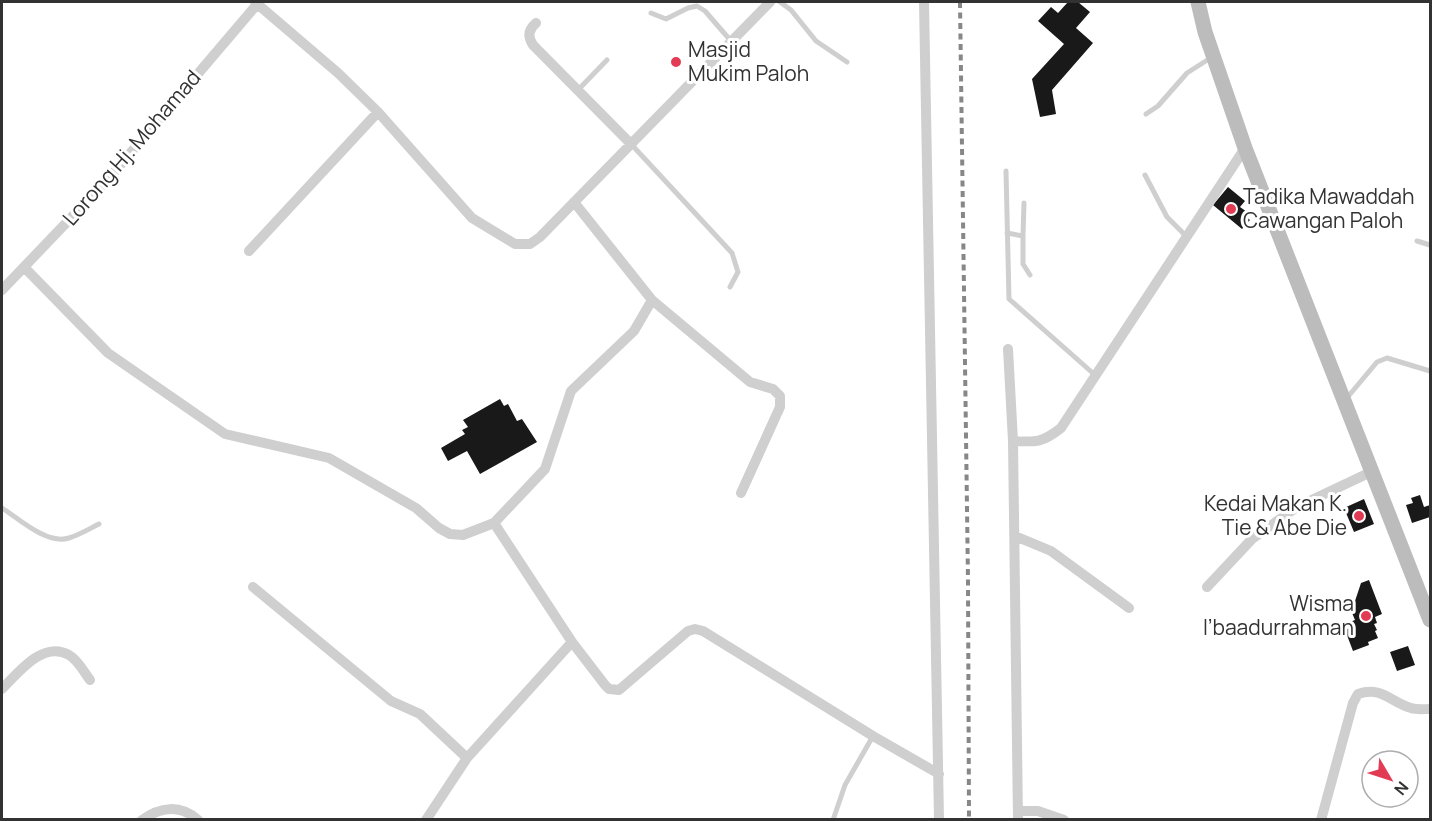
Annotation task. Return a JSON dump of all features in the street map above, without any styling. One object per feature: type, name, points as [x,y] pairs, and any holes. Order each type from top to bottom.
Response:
[{"type":"main road","points":[[1198,2],[1245,148],[1431,620]]},
{"type":"street","points":[[257,2],[338,73],[378,112],[472,218],[510,243],[525,245],[534,242],[770,2]]},
{"type":"street","name":"Lorong Hj. Mohamad","points":[[2,290],[110,177],[257,2]]},
{"type":"street","points":[[924,2],[939,819]]},
{"type":"street","points":[[536,22],[530,30],[530,40],[577,91],[631,144]]},
{"type":"street","points":[[249,251],[378,112]]},
{"type":"street","points":[[1013,441],[1034,442],[1048,439],[1061,429],[1245,148]]},
{"type":"street","points":[[574,202],[652,300],[750,382],[773,389],[780,396],[780,407],[741,494]]},
{"type":"street","points":[[24,267],[108,353],[225,434],[329,458],[416,508],[439,528],[450,534],[464,535],[494,523],[545,469],[573,388],[634,331],[652,300]]},
{"type":"street","points":[[1008,349],[1013,441],[1018,815],[1038,811],[1064,819]]},
{"type":"street","points":[[1207,587],[1251,539],[1297,507],[1373,471]]},
{"type":"street","points":[[494,523],[572,642],[609,688],[619,690],[688,632],[699,630],[939,774]]},
{"type":"street","points":[[1015,536],[1051,551],[1129,608]]},
{"type":"street","points":[[253,587],[390,701],[420,714],[467,758]]},
{"type":"street","points":[[426,819],[467,758],[572,642]]},
{"type":"street","points":[[2,689],[36,657],[52,651],[69,655],[90,680]]},
{"type":"street","points":[[1321,819],[1353,703],[1358,694],[1369,691],[1380,693],[1414,709],[1431,709]]},
{"type":"street","points":[[142,819],[165,808],[184,812],[198,819]]},
{"type":"lane","points":[[780,2],[791,10],[816,41],[847,62]]},
{"type":"lane","points":[[651,13],[663,19],[670,19],[688,8],[697,6],[705,11],[731,41]]},
{"type":"lane","points":[[1146,114],[1158,106],[1187,73],[1214,56]]},
{"type":"lane","points":[[577,91],[607,60]]},
{"type":"lane","points":[[631,144],[732,253],[738,272],[730,287]]},
{"type":"lane","points":[[1006,171],[1008,294],[1011,302],[1097,376]]},
{"type":"lane","points":[[1144,175],[1167,217],[1188,237]]},
{"type":"lane","points":[[1024,203],[1023,264],[1030,275]]},
{"type":"lane","points":[[1007,233],[1023,236]]},
{"type":"lane","points":[[1417,241],[1431,245]]},
{"type":"lane","points":[[1345,400],[1377,362],[1387,358],[1431,371]]},
{"type":"lane","points":[[2,508],[55,540],[73,537],[99,524]]},
{"type":"lane","points":[[833,819],[845,784],[873,736]]},
{"type":"building","points":[[1068,2],[1078,2],[1090,12],[1076,28],[1093,43],[1052,90],[1056,114],[1040,117],[1032,79],[1064,44],[1038,21],[1051,7],[1058,13]]},
{"type":"building","name":"Tadika Mawaddah Cawangan Paloh","points":[[1228,187],[1245,201],[1240,207],[1247,212],[1244,215],[1250,220],[1242,229],[1213,205]]},
{"type":"building","points":[[500,399],[504,406],[508,404],[517,421],[522,419],[537,442],[480,474],[467,451],[448,461],[441,448],[465,434],[462,430],[468,427],[463,420]]},
{"type":"building","points":[[1420,495],[1424,507],[1430,505],[1430,517],[1412,523],[1406,505],[1413,503],[1411,498]]},
{"type":"building","name":"Kedai Makan K. Tie & Abe Die","points":[[1364,499],[1374,524],[1354,532],[1344,508]]},
{"type":"building","name":"Wisma I’baadurrahman","points":[[1369,580],[1382,614],[1375,617],[1377,623],[1374,624],[1377,630],[1375,631],[1378,638],[1368,642],[1369,645],[1353,651],[1345,630],[1352,627],[1350,622],[1355,620],[1350,608],[1353,607],[1361,583]]},
{"type":"building","points":[[1408,646],[1415,665],[1397,671],[1390,652]]},
{"type":"railway","points":[[960,2],[969,820]]},
{"type":"place","name":"Masjid Mukim Paloh","points":[[676,62]]},
{"type":"place","name":"Tadika Mawaddah Cawangan Paloh","points":[[1231,209]]},
{"type":"place","name":"Kedai Makan K. Tie & Abe Die","points":[[1359,516]]},
{"type":"place","name":"Wisma I’baadurrahman","points":[[1366,616]]}]
